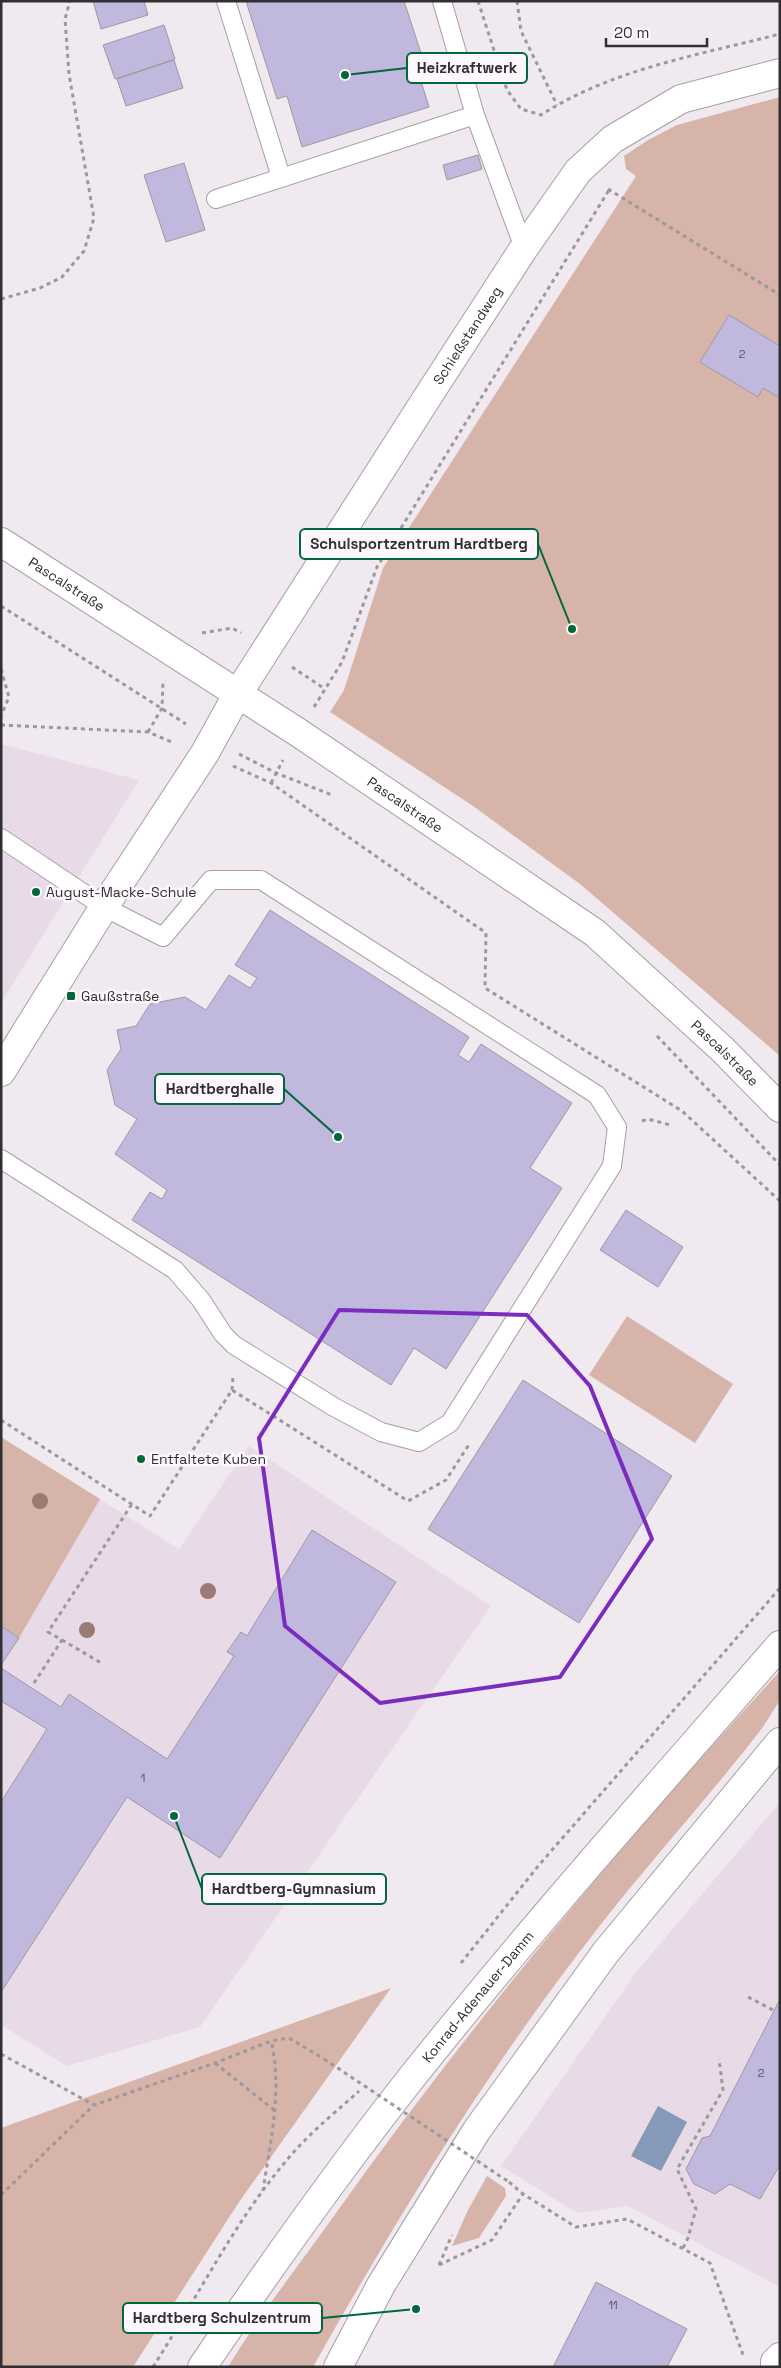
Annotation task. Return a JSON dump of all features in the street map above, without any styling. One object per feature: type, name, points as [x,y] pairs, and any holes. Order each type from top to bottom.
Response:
[{"type":"street","name":"Schießstandweg","points":[[238,695],[524,248],[578,171],[613,139],[681,100],[780,73]]},
{"type":"street","name":"Pascalstraße","points":[[1,542],[238,695],[299,732],[595,933],[722,1049],[780,1108]]},
{"type":"street","points":[[1,1072],[208,746],[238,695]]},
{"type":"street","name":"Konrad-Adenauer-Damm","points":[[202,2367],[278,2256],[412,2078],[544,1917],[780,1645]]},
{"type":"street","points":[[338,2367],[381,2285],[477,2130],[606,1952],[780,1742]]},
{"type":"street","points":[[775,2367],[775,2362],[780,2356]]},
{"type":"lane","points":[[226,1],[281,177]]},
{"type":"lane","points":[[442,1],[475,115],[524,248]]},
{"type":"lane","points":[[216,199],[475,115]]},
{"type":"lane","points":[[1,838],[104,907],[163,937],[211,880],[261,880],[597,1095],[617,1127],[612,1166],[450,1423],[419,1442],[381,1432],[334,1407],[234,1345],[175,1270],[1,1160]]},
{"type":"path","points":[[1,299],[40,288],[62,277],[84,252],[94,218],[69,74],[65,19],[70,1]]},
{"type":"path","points":[[478,1],[506,90],[521,109],[541,115],[557,105],[612,79],[780,34]]},
{"type":"path","points":[[517,1],[521,30],[557,105]]},
{"type":"path","points":[[578,171],[780,295]]},
{"type":"path","points":[[271,783],[299,732],[342,662],[377,567],[609,190]]},
{"type":"path","points":[[1,606],[162,708],[208,746],[271,783],[486,933],[485,988],[682,1110],[780,1201]]},
{"type":"path","points":[[1,668],[9,697],[1,716]]},
{"type":"path","points":[[148,732],[162,708]]},
{"type":"path","points":[[1,725],[148,732],[208,746],[334,796]]},
{"type":"path","points":[[655,1034],[780,1165]]},
{"type":"path","points":[[648,1119],[670,1125]]},
{"type":"path","points":[[1,1420],[150,1516],[232,1390],[408,1501],[446,1480],[472,1438]]},
{"type":"path","points":[[103,1664],[48,1632],[132,1504]]},
{"type":"path","points":[[460,1964],[539,1865],[780,1588]]},
{"type":"path","points":[[34,1683],[62,1640]]},
{"type":"path","points":[[748,1997],[774,2010]]},
{"type":"path","points":[[1,2195],[94,2105],[215,2063],[271,2041],[289,2038],[324,2059],[509,2182],[523,2194],[576,2227],[627,2219],[710,2263],[742,2355],[752,2352]]},
{"type":"path","points":[[263,2191],[275,2110],[274,2055],[271,2041]]},
{"type":"path","points":[[1,2054],[94,2105]]},
{"type":"path","points":[[683,2248],[688,2238],[696,2209],[677,2170],[723,2090],[719,2059]]},
{"type":"path","points":[[215,2063],[275,2110]]},
{"type":"path","points":[[153,2367],[184,2318],[218,2255],[263,2191],[293,2153],[369,2079]]},
{"type":"path","points":[[439,2265],[492,2240],[523,2194]]},
{"type":"highlighted area","points":[[339,1310],[527,1315],[590,1386],[652,1539],[560,1677],[380,1703],[285,1626],[259,1438]]},
{"type":"shaded area","points":[[780,97],[780,1056],[580,884],[473,806],[330,712],[344,690],[383,568],[636,176],[626,169],[624,156],[648,140],[677,125]]},
{"type":"shaded area","name":"August-Macke-Schule","points":[[1,744],[139,780],[1,1003]]},
{"type":"shaded area","points":[[627,1316],[733,1384],[695,1443],[589,1375]]},
{"type":"shaded area","points":[[1,1437],[179,1549],[249,1446],[491,1606],[200,2027],[67,2066],[1,2025]]},
{"type":"shaded area","points":[[1,1437],[100,1499],[19,1638],[1,1626]]},
{"type":"shaded area","points":[[780,1671],[780,1700],[763,1727],[598,1928],[520,2033],[412,2197],[313,2367],[228,2367],[267,2308],[387,2142],[494,2003],[606,1868]]},
{"type":"shaded area","points":[[780,1802],[780,2287],[628,2206],[577,2213],[501,2166],[637,1971]]},
{"type":"shaded area","points":[[391,1988],[239,2202],[133,2367],[1,2367],[1,2128]]},
{"type":"shaded area","points":[[487,2176],[505,2188],[506,2196],[479,2238],[452,2246],[468,2210]]},
{"type":"water","points":[[658,2106],[687,2122],[661,2171],[631,2156]]},
{"type":"building","points":[[93,1],[144,1],[148,15],[101,29]]},
{"type":"building","points":[[246,1],[404,1],[421,53],[413,55],[429,107],[302,147],[287,96],[277,99]]},
{"type":"building","points":[[164,25],[175,59],[115,79],[103,45]]},
{"type":"building","points":[[174,60],[183,88],[126,106],[117,79]]},
{"type":"building","points":[[478,155],[482,169],[447,180],[443,165]]},
{"type":"building","points":[[184,163],[205,230],[166,242],[144,175]]},
{"type":"building","points":[[729,315],[780,346],[780,398],[763,388],[758,397],[700,362]]},
{"type":"building","points":[[270,910],[469,1037],[458,1055],[469,1062],[481,1044],[572,1103],[530,1168],[562,1188],[446,1369],[414,1348],[391,1385],[132,1220],[150,1192],[162,1199],[167,1190],[115,1154],[137,1119],[115,1105],[107,1070],[121,1049],[117,1030],[136,1026],[150,1004],[185,997],[206,1010],[229,975],[250,988],[257,978],[235,965]]},
{"type":"building","points":[[626,1210],[683,1247],[658,1287],[600,1250]]},
{"type":"building","points":[[523,1380],[672,1476],[579,1623],[428,1529]]},
{"type":"building","points":[[312,1530],[396,1582],[220,1858],[127,1797],[1,1992],[1,1802],[47,1729],[1,1701],[1,1668],[61,1707],[69,1694],[167,1759],[234,1656],[227,1652],[241,1632],[247,1636]]},
{"type":"building","points":[[1,1626],[19,1638],[1,1665]]},
{"type":"building","points":[[780,1999],[780,2165],[760,2199],[730,2184],[715,2194],[694,2184],[686,2169],[702,2138],[710,2136]]},
{"type":"building","points":[[596,2282],[687,2329],[667,2367],[553,2367]]},
{"type":"place","name":"Heizkraftwerk","points":[[345,75]]},
{"type":"place","name":"Schulsportzentrum Hardtberg","points":[[572,629]]},
{"type":"place","name":"August-Macke-Schule","points":[[36,892]]},
{"type":"place","name":"Gaußstraße","points":[[71,996]]},
{"type":"place","name":"Hardtberghalle","points":[[338,1137]]},
{"type":"place","name":"Entfaltete Kuben","points":[[141,1459]]},
{"type":"place","name":"Hardtberg-Gymnasium","points":[[174,1816]]},
{"type":"place","name":"Hardtberg Schulzentrum","points":[[416,2309]]}]
